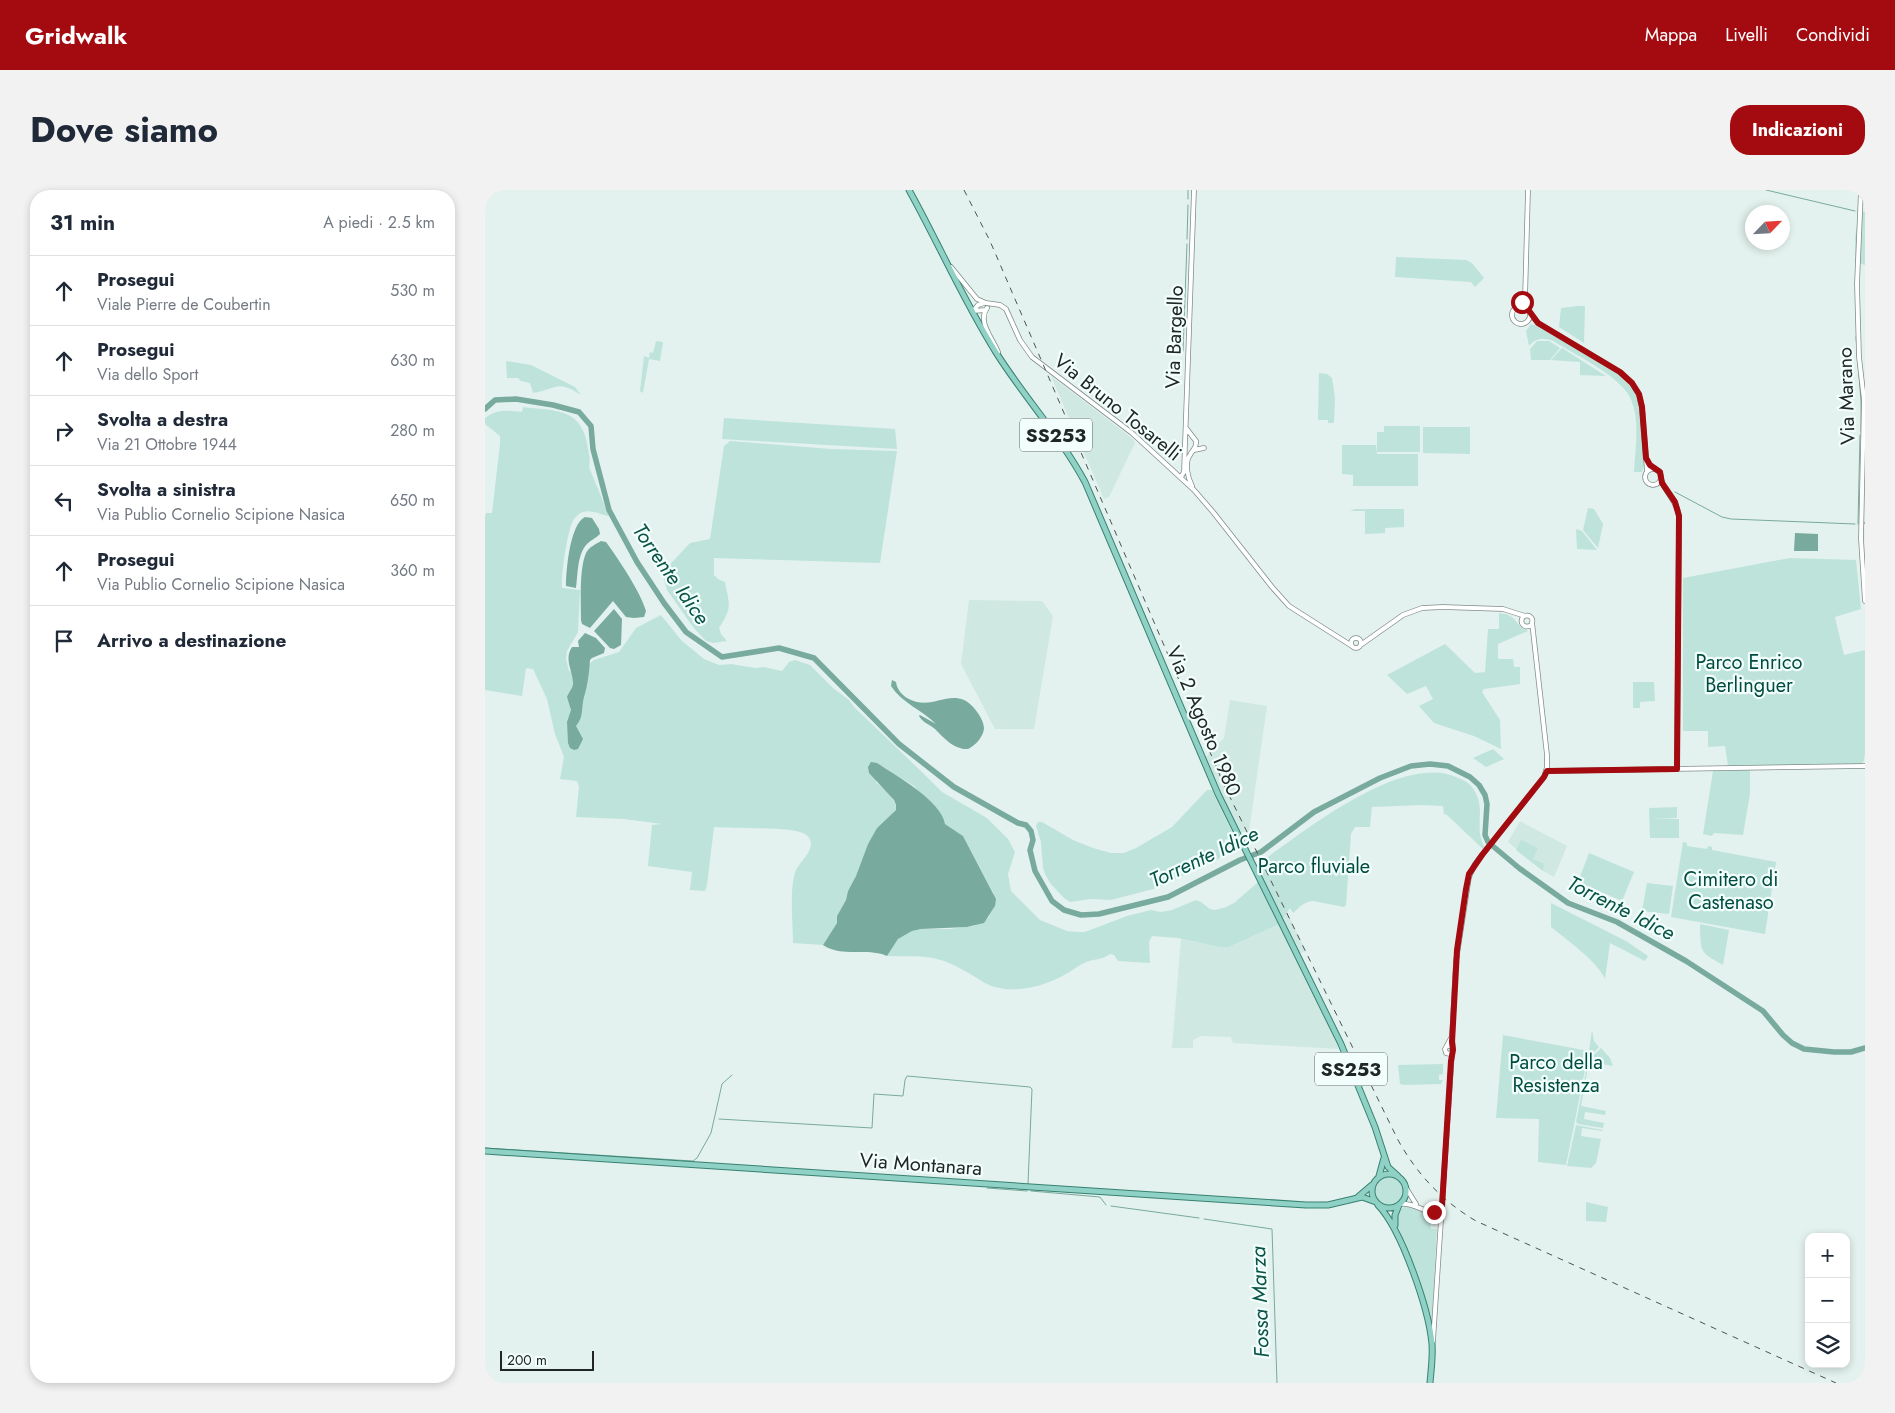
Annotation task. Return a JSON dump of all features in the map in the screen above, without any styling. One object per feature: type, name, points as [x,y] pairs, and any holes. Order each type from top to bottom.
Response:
[{"type":"main road","name":"SS253","points":[[909,190],[973,311]]},
{"type":"main road","name":"Via 2 Agosto 1980","points":[[973,311],[1003,364],[1061,443],[1085,482],[1214,784],[1341,1044],[1375,1127],[1388,1167],[1398,1176]]},
{"type":"main road","name":"Via Montanara","points":[[485,1151],[1306,1205],[1328,1205],[1363,1197],[1377,1204]]},
{"type":"main road","points":[[1379,1177],[1384,1157]]},
{"type":"main road","points":[[1398,1176],[1388,1173],[1379,1177],[1374,1182],[1372,1195],[1395,1228],[1424,1306],[1430,1333],[1432,1356],[1430,1383]]},
{"type":"main road","name":"SS253","points":[[1398,1176],[1406,1188]]},
{"type":"main road","name":"Via Montanara","points":[[1355,1198],[1367,1191],[1374,1182]]},
{"type":"main road","points":[[1395,1228],[1395,1215],[1405,1197],[1406,1188]]},
{"type":"main road","points":[[1377,1204],[1387,1208],[1400,1205]]},
{"type":"street","name":"Via Bargello","points":[[1181,477],[1184,472],[1186,426],[1193,190]]},
{"type":"street","points":[[1528,190],[1525,299],[1527,308],[1538,323],[1620,372],[1632,383],[1639,394],[1642,407],[1647,459],[1646,481],[1665,488]]},
{"type":"street","name":"Via Marano","points":[[1861,190],[1857,284],[1859,357],[1864,400],[1861,538],[1865,601]]},
{"type":"street","points":[[946,260],[972,294],[987,306]]},
{"type":"street","points":[[1525,299],[1512,312],[1513,320],[1521,325],[1528,321],[1538,323]]},
{"type":"street","name":"Via Bruno Tosarelli","points":[[987,306],[993,304],[1000,305],[1006,309],[1020,340],[1032,358],[1131,433],[1181,477],[1213,512],[1271,587],[1289,606],[1352,646]]},
{"type":"street","points":[[973,311],[978,305],[987,306]]},
{"type":"street","points":[[987,306],[983,320],[1003,364]]},
{"type":"street","points":[[1519,306],[1527,308]]},
{"type":"street","points":[[1528,321],[1530,314]]},
{"type":"street","points":[[1186,426],[1188,432],[1196,441],[1194,450],[1188,459],[1188,473],[1194,490]]},
{"type":"street","points":[[1194,450],[1204,448]]},
{"type":"street","points":[[1647,459],[1654,469],[1660,472],[1665,488],[1675,502],[1679,516],[1677,769]]},
{"type":"street","points":[[1647,471],[1654,469]]},
{"type":"street","points":[[1181,477],[1188,473]]},
{"type":"street","points":[[1655,484],[1661,479]]},
{"type":"street","name":"Via Bruno Tosarelli","points":[[1361,644],[1403,615],[1422,608],[1503,609],[1525,616]]},
{"type":"street","points":[[1510,611],[1531,631],[1535,640]]},
{"type":"street","points":[[1432,1356],[1450,1067],[1453,1050],[1455,969],[1466,889],[1469,874],[1547,771],[1532,622],[1530,616],[1525,616],[1521,622]]},
{"type":"street","points":[[1525,626],[1532,622]]},
{"type":"street","name":"Via Bruno Tosarelli","points":[[1338,636],[1356,638],[1371,636]]},
{"type":"street","points":[[1356,638],[1361,644],[1357,648],[1352,646],[1351,641],[1356,638]]},
{"type":"street","points":[[1547,771],[1865,766]]},
{"type":"street","points":[[1450,1067],[1445,1049],[1452,1037]]},
{"type":"street","points":[[1448,1046],[1453,1050]]},
{"type":"street","points":[[1446,1053],[1450,1054],[1453,1050]]},
{"type":"street","points":[[1406,1188],[1417,1206]]},
{"type":"street","points":[[1400,1205],[1408,1203],[1426,1211],[1434,1212],[1439,1211],[1442,1206]]},
{"type":"shaded area","points":[[1051,376],[1133,439],[1135,443],[1109,497],[1104,499]]},
{"type":"shaded area","points":[[585,517],[592,518],[600,534],[587,544],[581,553],[576,588],[566,586],[572,538],[580,521]]},
{"type":"shaded area","points":[[1795,533],[1818,534],[1818,551],[1794,551]]},
{"type":"shaded area","points":[[601,541],[606,542],[623,566],[639,594],[646,611],[644,617],[626,617],[613,601],[590,628],[582,624],[581,620],[582,568],[587,551]]},
{"type":"shaded area","points":[[969,600],[1042,601],[1053,616],[1034,729],[995,729],[961,664]]},
{"type":"shaded area","points":[[614,609],[622,619],[621,645],[614,649],[610,648],[594,631]]},
{"type":"shaded area","points":[[585,633],[596,638],[605,648],[604,653],[590,660],[581,716],[576,726],[583,739],[578,749],[574,750],[570,748],[568,743],[567,722],[571,710],[567,697],[573,684],[569,656],[572,647],[579,647],[578,641]]},
{"type":"shaded area","points":[[892,680],[896,682],[898,689],[903,695],[915,701],[923,703],[957,698],[971,704],[982,720],[984,731],[981,737],[968,749],[954,745],[922,720],[920,715],[936,724],[906,702],[896,692],[891,686]]},
{"type":"shaded area","points":[[1230,700],[1267,706],[1249,831],[1238,833],[1202,761],[1224,738]]},
{"type":"shaded area","points":[[871,762],[877,763],[927,798],[942,815],[945,824],[963,836],[996,899],[995,906],[984,923],[967,927],[912,931],[898,939],[887,956],[871,952],[838,951],[823,945],[837,923],[837,916],[846,900],[868,844],[877,828],[896,810],[894,800],[869,773],[868,767]]},
{"type":"shaded area","points":[[1520,821],[1567,846],[1554,877],[1543,871],[1508,842]]},
{"type":"shaded area","points":[[1287,912],[1306,951],[1297,955],[1339,1049],[1233,1043],[1231,1037],[1201,1036],[1193,1040],[1193,1048],[1172,1048],[1181,939],[1219,947],[1229,947],[1279,924]]},
{"type":"green space","points":[[1859,211],[1865,212],[1865,265],[1855,262],[1855,238]]},
{"type":"green space","points":[[1396,257],[1466,260],[1472,263],[1484,278],[1475,287],[1471,282],[1395,277]]},
{"type":"green space","points":[[1585,306],[1584,343],[1559,327],[1561,308]]},
{"type":"green space","points":[[1531,324],[1541,327],[1618,373],[1633,389],[1641,409],[1645,464],[1642,472],[1634,472],[1636,419],[1632,402],[1627,393],[1620,384],[1598,367],[1553,341],[1540,339],[1534,341],[1529,346],[1526,331]]},
{"type":"green space","points":[[656,341],[663,342],[660,361],[649,359],[643,393],[640,391],[644,356],[649,358],[650,352],[653,353]]},
{"type":"green space","points":[[1537,341],[1549,341],[1560,348],[1550,360],[1531,360],[1530,349]]},
{"type":"green space","points":[[1562,348],[1606,376],[1580,375],[1580,362],[1551,360]]},
{"type":"green space","points":[[506,361],[531,365],[575,387],[581,395],[561,386],[533,393],[530,383],[521,381],[518,378],[507,378]]},
{"type":"green space","points":[[1319,373],[1327,374],[1332,378],[1335,398],[1334,423],[1328,423],[1328,420],[1318,420]]},
{"type":"green space","name":"Parco fluviale","points":[[523,407],[564,413],[578,423],[587,443],[590,458],[589,467],[609,516],[586,511],[575,518],[570,528],[563,565],[562,588],[580,590],[578,632],[567,651],[566,659],[569,671],[579,672],[594,660],[619,652],[636,628],[661,615],[681,640],[704,659],[719,665],[731,664],[755,668],[764,667],[782,671],[789,662],[795,660],[810,665],[833,688],[849,700],[942,792],[987,818],[1008,839],[1015,852],[1008,874],[1011,891],[1040,920],[1067,931],[1085,932],[1127,916],[1151,910],[1161,912],[1172,910],[1196,900],[1210,909],[1215,910],[1226,907],[1234,903],[1257,883],[1262,869],[1267,862],[1265,859],[1305,830],[1357,797],[1411,775],[1436,772],[1458,778],[1470,785],[1479,802],[1481,840],[1485,847],[1483,849],[1444,814],[1443,806],[1372,807],[1370,827],[1355,827],[1351,834],[1346,905],[1344,907],[1313,901],[1304,904],[1293,913],[1290,908],[1279,924],[1229,947],[1219,947],[1178,938],[1152,936],[1149,942],[1150,963],[1118,961],[1114,955],[1110,954],[1103,958],[1086,962],[1047,983],[1026,988],[1005,989],[985,983],[956,966],[937,959],[887,956],[898,939],[912,931],[974,926],[988,918],[995,906],[994,894],[963,836],[945,824],[914,786],[877,763],[876,782],[892,798],[896,810],[877,828],[868,844],[846,900],[837,916],[837,923],[823,945],[793,943],[792,896],[794,877],[796,870],[808,853],[811,843],[805,834],[798,831],[776,829],[714,827],[705,891],[690,890],[692,872],[648,866],[652,825],[662,824],[624,819],[576,817],[579,787],[577,781],[560,779],[564,757],[555,734],[547,699],[533,669],[526,668],[522,696],[485,690],[485,517],[486,513],[492,513],[500,436],[485,424],[485,418],[502,411],[522,412]]},
{"type":"green space","points":[[724,418],[895,429],[897,449],[722,439]]},
{"type":"green space","points":[[1384,426],[1420,426],[1420,452],[1377,452],[1377,432],[1384,432]]},
{"type":"green space","points":[[1423,427],[1470,427],[1470,454],[1423,453]]},
{"type":"green space","points":[[730,441],[831,449],[897,451],[880,563],[714,558],[714,575],[725,582],[729,605],[719,628],[727,641],[713,643],[706,641],[693,627],[667,590],[662,573],[690,543],[710,539],[724,446]]},
{"type":"green space","points":[[1342,445],[1376,445],[1377,454],[1418,454],[1418,486],[1353,486],[1353,475],[1342,474]]},
{"type":"green space","points":[[1588,508],[1594,509],[1603,524],[1598,548],[1583,530]]},
{"type":"green space","points":[[1355,509],[1404,509],[1404,527],[1385,528],[1385,533],[1365,534],[1365,511],[1350,511]]},
{"type":"green space","points":[[1576,529],[1582,531],[1597,550],[1577,549]]},
{"type":"green space","name":"Parco Enrico Berlinguer","points":[[1790,558],[1856,560],[1861,609],[1835,617],[1844,655],[1865,650],[1865,752],[1864,761],[1861,764],[1728,766],[1725,746],[1708,747],[1708,731],[1683,731],[1683,578]]},
{"type":"green space","points":[[1499,613],[1510,616],[1523,629],[1528,631],[1498,644],[1498,659],[1513,659],[1514,667],[1520,667],[1520,684],[1484,689],[1482,692],[1500,720],[1501,749],[1474,736],[1434,723],[1419,706],[1433,699],[1426,686],[1407,694],[1387,675],[1445,644],[1475,673],[1485,672],[1488,629],[1499,629]]},
{"type":"green space","points":[[1633,682],[1654,682],[1655,701],[1640,702],[1640,708],[1633,708]]},
{"type":"green space","points":[[1493,749],[1504,759],[1486,767],[1473,758]]},
{"type":"green space","points":[[1750,770],[1750,794],[1743,835],[1714,833],[1712,836],[1703,834],[1713,771]]},
{"type":"green space","points":[[1207,790],[1212,790],[1234,836],[1225,840],[1220,858],[1157,888],[1111,900],[1090,899],[1070,902],[1050,883],[1045,874],[1041,842],[1036,826],[1038,822],[1042,822],[1073,840],[1093,848],[1111,853],[1124,853],[1172,827]]},
{"type":"green space","points":[[1677,807],[1677,818],[1652,819],[1679,819],[1679,838],[1650,838],[1649,808]]},
{"type":"green space","points":[[1521,840],[1538,848],[1533,859],[1544,864],[1543,871],[1516,850]]},
{"type":"green space","name":"Cimitero di Castenaso","points":[[1683,842],[1687,843],[1687,846],[1707,849],[1708,846],[1712,847],[1712,850],[1776,862],[1765,934],[1671,917]]},
{"type":"green space","points":[[1589,853],[1634,872],[1622,901],[1578,882]]},
{"type":"green space","points":[[1647,883],[1673,886],[1669,914],[1642,911]]},
{"type":"green space","points":[[1551,903],[1626,941],[1648,956],[1645,961],[1610,943],[1605,979],[1589,958],[1551,927]]},
{"type":"green space","points":[[1700,924],[1729,930],[1723,965],[1709,957],[1703,950],[1701,946]]},
{"type":"green space","name":"Parco della Resistenza","points":[[1592,1030],[1594,1041],[1599,1047],[1587,1060],[1566,1165],[1538,1162],[1539,1119],[1496,1118],[1503,1035],[1589,1051]]},
{"type":"green space","points":[[1601,1048],[1610,1058],[1613,1066],[1589,1062],[1581,1106],[1606,1111],[1605,1115],[1585,1112],[1584,1119],[1604,1123],[1603,1128],[1578,1124],[1576,1122],[1588,1061]]},
{"type":"green space","points":[[1443,1064],[1443,1074],[1439,1075],[1439,1080],[1443,1080],[1441,1084],[1400,1084],[1398,1065]]},
{"type":"green space","points":[[1576,1125],[1603,1130],[1582,1128],[1581,1136],[1601,1139],[1596,1163],[1591,1168],[1567,1166]]},
{"type":"green space","points":[[1389,1177],[1399,1181],[1403,1191],[1399,1201],[1389,1205],[1379,1201],[1375,1191],[1379,1181]]},
{"type":"green space","points":[[1586,1202],[1608,1207],[1606,1222],[1586,1221]]},
{"type":"green space","points":[[1405,1206],[1431,1214],[1431,1218],[1437,1219],[1437,1221],[1430,1221],[1431,1229],[1437,1229],[1432,1325],[1428,1307],[1398,1227],[1398,1215]]},
{"type":"waterway","points":[[1188,190],[1188,199]]},
{"type":"waterway","points":[[1766,190],[1855,211]]},
{"type":"waterway","points":[[1187,239],[1188,205]]},
{"type":"waterway","points":[[1183,351],[1187,244]]},
{"type":"waterway","points":[[1856,337],[1861,401],[1861,432]]},
{"type":"waterway","name":"Torrente Idice","points":[[485,409],[495,400],[516,399],[553,405],[579,412],[591,426],[593,449],[609,510],[637,562],[686,632],[722,657],[779,648],[814,658],[899,744],[954,787],[1018,823],[1026,825],[1031,831],[1033,840],[1030,850],[1035,871],[1052,901],[1064,910],[1081,915],[1099,914],[1168,897],[1240,860],[1261,852],[1314,812],[1380,778],[1411,766],[1430,764],[1448,766],[1470,777],[1479,785],[1485,795],[1487,804],[1485,835],[1488,842],[1519,868],[1568,903],[1617,922],[1686,961],[1763,1011],[1783,1035],[1792,1043],[1804,1049],[1851,1052],[1865,1048]]},
{"type":"waterway","points":[[1858,524],[1860,435]]},
{"type":"waterway","points":[[1675,492],[1722,517],[1731,519],[1855,524]]},
{"type":"waterway","points":[[485,1148],[693,1161],[697,1158],[711,1133],[722,1084],[732,1075]]},
{"type":"waterway","points":[[719,1119],[872,1128],[874,1094],[903,1096],[907,1076],[1030,1087],[1032,1089],[1028,1184]]},
{"type":"waterway","name":"Fossa Marza","points":[[987,1188],[1027,1191]]},
{"type":"waterway","name":"Fossa Marza","points":[[1031,1191],[1100,1197],[1106,1205]]},
{"type":"waterway","name":"Fossa Marza","points":[[1111,1206],[1199,1218]]},
{"type":"waterway","name":"Fossa Marza","points":[[1204,1219],[1272,1229],[1277,1383]]},
{"type":"railway","points":[[964,190],[990,241],[1225,787],[1398,1140],[1413,1164],[1441,1196],[1476,1221],[1836,1383]]},
{"type":"route","points":[[1434,1212],[1439,1211],[1442,1206],[1451,1056],[1453,1050],[1455,969],[1459,931],[1469,874],[1547,771],[1677,769],[1679,516],[1677,506],[1662,483],[1660,472],[1650,465],[1647,459],[1642,407],[1639,394],[1632,383],[1620,372],[1538,323],[1525,306],[1519,306],[1522,302]]}]
